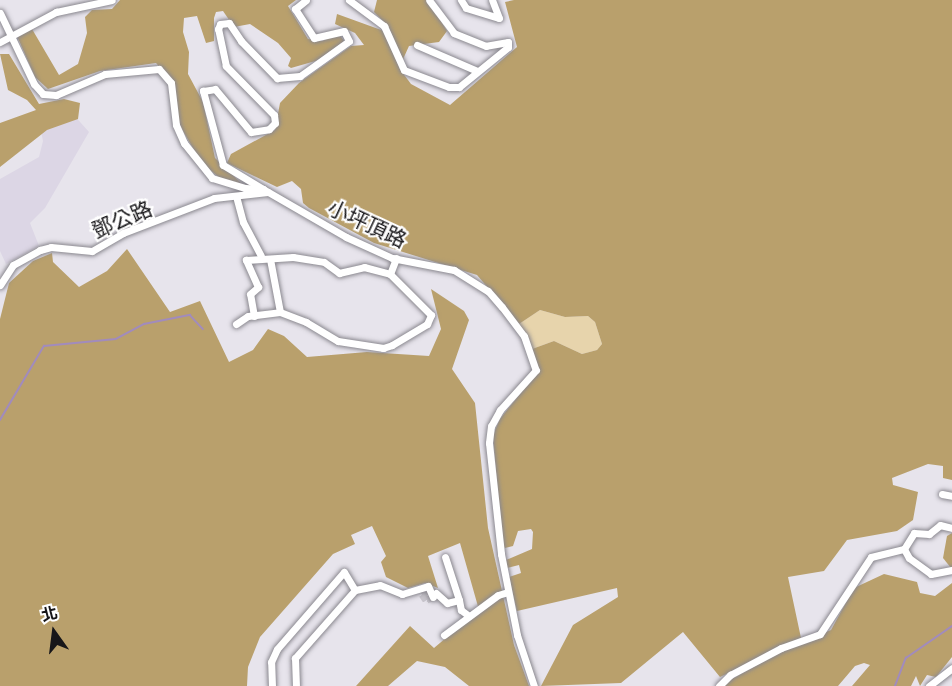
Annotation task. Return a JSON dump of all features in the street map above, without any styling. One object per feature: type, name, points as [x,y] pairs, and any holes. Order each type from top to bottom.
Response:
[{"type":"street","points":[[0,42],[56,12],[112,0]]},
{"type":"street","points":[[265,190],[223,165],[219,158],[203,91],[215,89],[254,133],[269,129],[275,123],[274,116],[226,66],[218,29],[220,24],[229,22],[241,41],[277,78],[300,76],[349,41],[344,31],[314,38],[296,9],[306,0]]},
{"type":"street","points":[[349,0],[384,26],[396,61],[417,78],[459,87],[507,47],[508,42],[486,46],[454,33],[429,0]]},
{"type":"street","points":[[461,0],[466,8],[499,18],[492,0]]},
{"type":"street","name":"小坪頂路","points":[[0,13],[34,84],[44,94],[56,95],[105,74],[159,69],[171,83],[180,134],[201,167],[224,184],[265,190],[346,237],[396,258],[454,270],[471,278],[502,307],[524,336],[535,361],[536,370],[531,380],[510,398],[491,426],[489,443],[493,505],[508,592],[523,660],[534,686]]},
{"type":"street","points":[[417,45],[477,72]]},
{"type":"street","name":"鄧公路","points":[[0,285],[13,265],[40,250],[51,247],[92,251],[139,226],[214,198],[265,190]]},
{"type":"street","points":[[236,196],[243,222],[261,256]]},
{"type":"street","points":[[236,324],[254,316],[280,312],[306,322],[338,341],[383,348],[427,324],[431,315],[390,274],[364,267],[339,273],[324,262],[292,257],[270,259],[261,256],[246,260],[258,286],[250,294],[254,316]]},
{"type":"street","points":[[390,274],[396,258]]},
{"type":"street","points":[[270,259],[280,312]]},
{"type":"street","points":[[942,494],[952,496]]},
{"type":"street","points":[[719,686],[730,675],[782,648],[820,634],[871,556],[904,549],[914,533],[928,534],[940,525],[952,528]]},
{"type":"street","points":[[904,549],[909,558],[932,574],[952,570]]},
{"type":"street","points":[[445,557],[461,610],[468,616]]},
{"type":"street","points":[[273,686],[271,662],[301,618],[344,572],[355,590]]},
{"type":"street","points":[[296,686],[295,658],[355,590],[380,585],[402,594],[428,586],[434,595],[447,603],[459,600]]},
{"type":"street","points":[[444,635],[498,595],[508,592]]},
{"type":"street","points":[[929,686],[952,668]]},
{"type":"shaded area","points":[[120,0],[296,0],[288,6],[308,39],[322,41],[339,34],[344,41],[319,60],[291,68],[288,66],[291,58],[278,43],[250,24],[234,27],[223,11],[216,12],[214,18],[214,41],[206,43],[197,16],[184,18],[183,32],[189,52],[188,74],[203,102],[215,158],[242,184],[222,180],[201,162],[179,124],[175,84],[156,63],[100,71],[48,89],[35,77],[17,36],[32,29],[59,75],[78,64],[87,33],[85,17],[92,10],[112,9]]},
{"type":"shaded area","points":[[377,0],[428,0],[447,31],[439,42],[409,46],[399,68],[411,84],[450,105],[517,47],[505,2],[514,0],[952,0],[952,480],[943,478],[943,466],[928,464],[892,478],[893,485],[918,492],[913,520],[897,531],[847,540],[824,571],[788,577],[801,638],[720,677],[683,632],[621,683],[541,686],[573,625],[618,597],[617,588],[517,611],[509,577],[521,573],[519,565],[507,568],[506,560],[532,549],[533,532],[531,529],[518,531],[513,546],[505,548],[502,545],[493,435],[500,419],[538,371],[532,349],[554,341],[582,354],[597,350],[602,344],[595,322],[588,316],[565,317],[540,310],[519,324],[477,275],[374,243],[309,208],[303,203],[301,189],[292,181],[277,187],[227,163],[231,154],[275,130],[280,103],[299,83],[351,46],[364,45],[355,33],[335,24],[337,14],[384,31],[387,25],[374,12]]},
{"type":"shaded area","points":[[0,54],[9,54],[39,104],[64,99],[80,103],[78,119],[47,130],[0,167],[0,123],[36,110],[27,100],[8,90]]},
{"type":"shaded area","points":[[72,113],[89,132],[45,208],[30,223],[39,246],[6,264],[0,251],[0,179],[39,157],[43,141],[40,126]]},
{"type":"shaded area","points":[[127,249],[170,312],[200,301],[229,362],[253,350],[268,329],[284,336],[307,357],[367,352],[429,356],[441,329],[431,289],[464,311],[469,320],[452,369],[475,403],[488,528],[514,645],[529,686],[469,686],[445,667],[417,661],[388,686],[356,686],[410,626],[434,648],[479,610],[460,543],[428,556],[438,588],[425,583],[408,588],[386,577],[381,562],[386,556],[372,526],[351,535],[355,544],[333,554],[260,637],[248,667],[247,686],[0,686],[0,319],[9,283],[33,261],[52,253],[53,262],[79,287],[107,271]]},
{"type":"shaded area","points":[[540,310],[565,317],[588,316],[595,322],[602,344],[597,350],[582,354],[554,341],[532,349],[519,324]]},
{"type":"shaded area","points":[[952,533],[951,568],[943,558],[947,536]]},
{"type":"shaded area","points":[[884,574],[917,582],[920,593],[935,596],[952,583],[952,657],[936,677],[927,675],[920,686],[916,676],[911,686],[852,686],[870,665],[864,663],[855,666],[838,686],[720,686],[783,650],[831,630],[854,588]]},
{"type":"waterway","points":[[0,420],[44,346],[116,339],[144,324],[190,315],[203,329]]},
{"type":"waterway","points":[[895,686],[906,658],[952,626]]},
{"type":"tunnel","points":[[433,597],[426,600],[422,594],[425,590],[435,593]]}]
